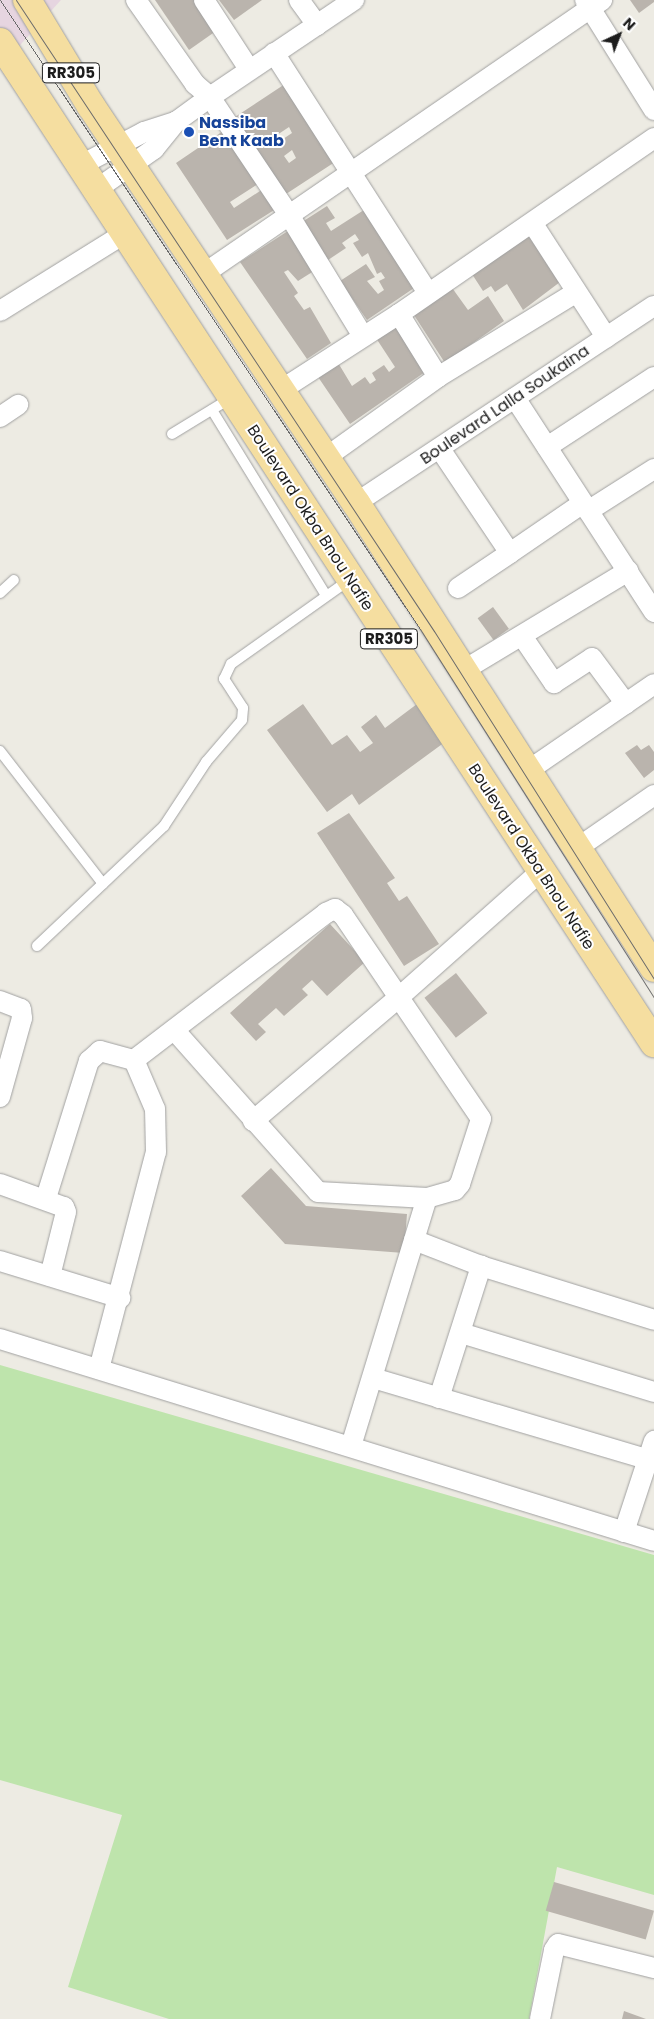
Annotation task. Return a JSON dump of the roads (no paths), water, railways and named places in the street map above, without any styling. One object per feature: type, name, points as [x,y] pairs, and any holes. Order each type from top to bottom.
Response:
[{"type":"main road","name":"RR305","points":[[26,0],[125,155],[356,503],[464,670],[526,772],[654,968]]},
{"type":"main road","name":"Boulevard Okba Bnou Nafie","points":[[0,42],[127,232],[222,404],[350,579],[540,872],[654,1043]]},
{"type":"street","points":[[136,0],[195,84],[210,97],[289,215],[364,336]]},
{"type":"street","points":[[204,0],[249,69]]},
{"type":"street","points":[[299,0],[317,26]]},
{"type":"street","points":[[97,189],[125,155],[177,121],[249,69],[354,0]]},
{"type":"street","points":[[205,273],[352,173],[593,3],[654,110]]},
{"type":"street","points":[[274,53],[428,293]]},
{"type":"street","points":[[281,390],[533,224],[654,138]]},
{"type":"street","points":[[81,165],[125,155]]},
{"type":"street","points":[[533,224],[575,293],[606,337]]},
{"type":"street","points":[[0,311],[127,232]]},
{"type":"street","points":[[325,458],[438,377],[575,293]]},
{"type":"street","name":"Boulevard Lalla Soukaina","points":[[356,503],[654,306]]},
{"type":"street","points":[[399,314],[438,377]]},
{"type":"street","points":[[547,447],[654,376]]},
{"type":"street","points":[[515,398],[654,612]]},
{"type":"street","points":[[0,417],[18,405]]},
{"type":"street","points":[[440,449],[510,553]]},
{"type":"street","points":[[458,588],[510,553],[654,469]]},
{"type":"street","points":[[464,670],[628,571]]},
{"type":"street","points":[[522,636],[554,683],[592,658],[626,704]]},
{"type":"street","points":[[526,772],[654,684]]},
{"type":"street","points":[[576,848],[654,795]]},
{"type":"street","points":[[253,1121],[397,999],[540,872]]},
{"type":"street","points":[[134,1060],[326,913],[335,909],[343,915],[397,999],[481,1120],[460,1184],[455,1190],[427,1198],[318,1192],[174,1030]]},
{"type":"street","points":[[0,1001],[21,1009],[22,1018],[1,1089]]},
{"type":"street","points":[[46,1198],[89,1061],[100,1051],[134,1060]]},
{"type":"street","points":[[99,1369],[120,1298],[156,1152],[155,1109],[134,1060]]},
{"type":"street","points":[[0,1184],[46,1198],[64,1207],[66,1212],[50,1276]]},
{"type":"street","points":[[351,1446],[427,1198]]},
{"type":"street","points":[[414,1240],[481,1266],[654,1320]]},
{"type":"street","points":[[0,1261],[120,1298]]},
{"type":"street","points":[[439,1398],[481,1266]]},
{"type":"street","points":[[461,1333],[654,1392]]},
{"type":"street","points":[[0,1339],[654,1541]]},
{"type":"street","points":[[373,1378],[439,1398],[652,1454],[624,1532]]},
{"type":"street","points":[[540,2019],[554,1950],[558,1944],[654,1968]]},
{"type":"lane","points":[[172,434],[222,404],[326,596]]},
{"type":"lane","points":[[37,946],[164,826],[206,762],[242,720],[243,708],[224,680],[231,664],[350,579]]},
{"type":"lane","points":[[0,593],[14,580]]},
{"type":"lane","points":[[0,751],[103,884]]},
{"type":"tram line","points":[[0,0],[420,629],[654,998]]},
{"type":"tram line","points":[[16,0],[434,631],[654,979]]},
{"type":"place","name":"Nassiba Bent Kaab","points":[[189,132]]}]
